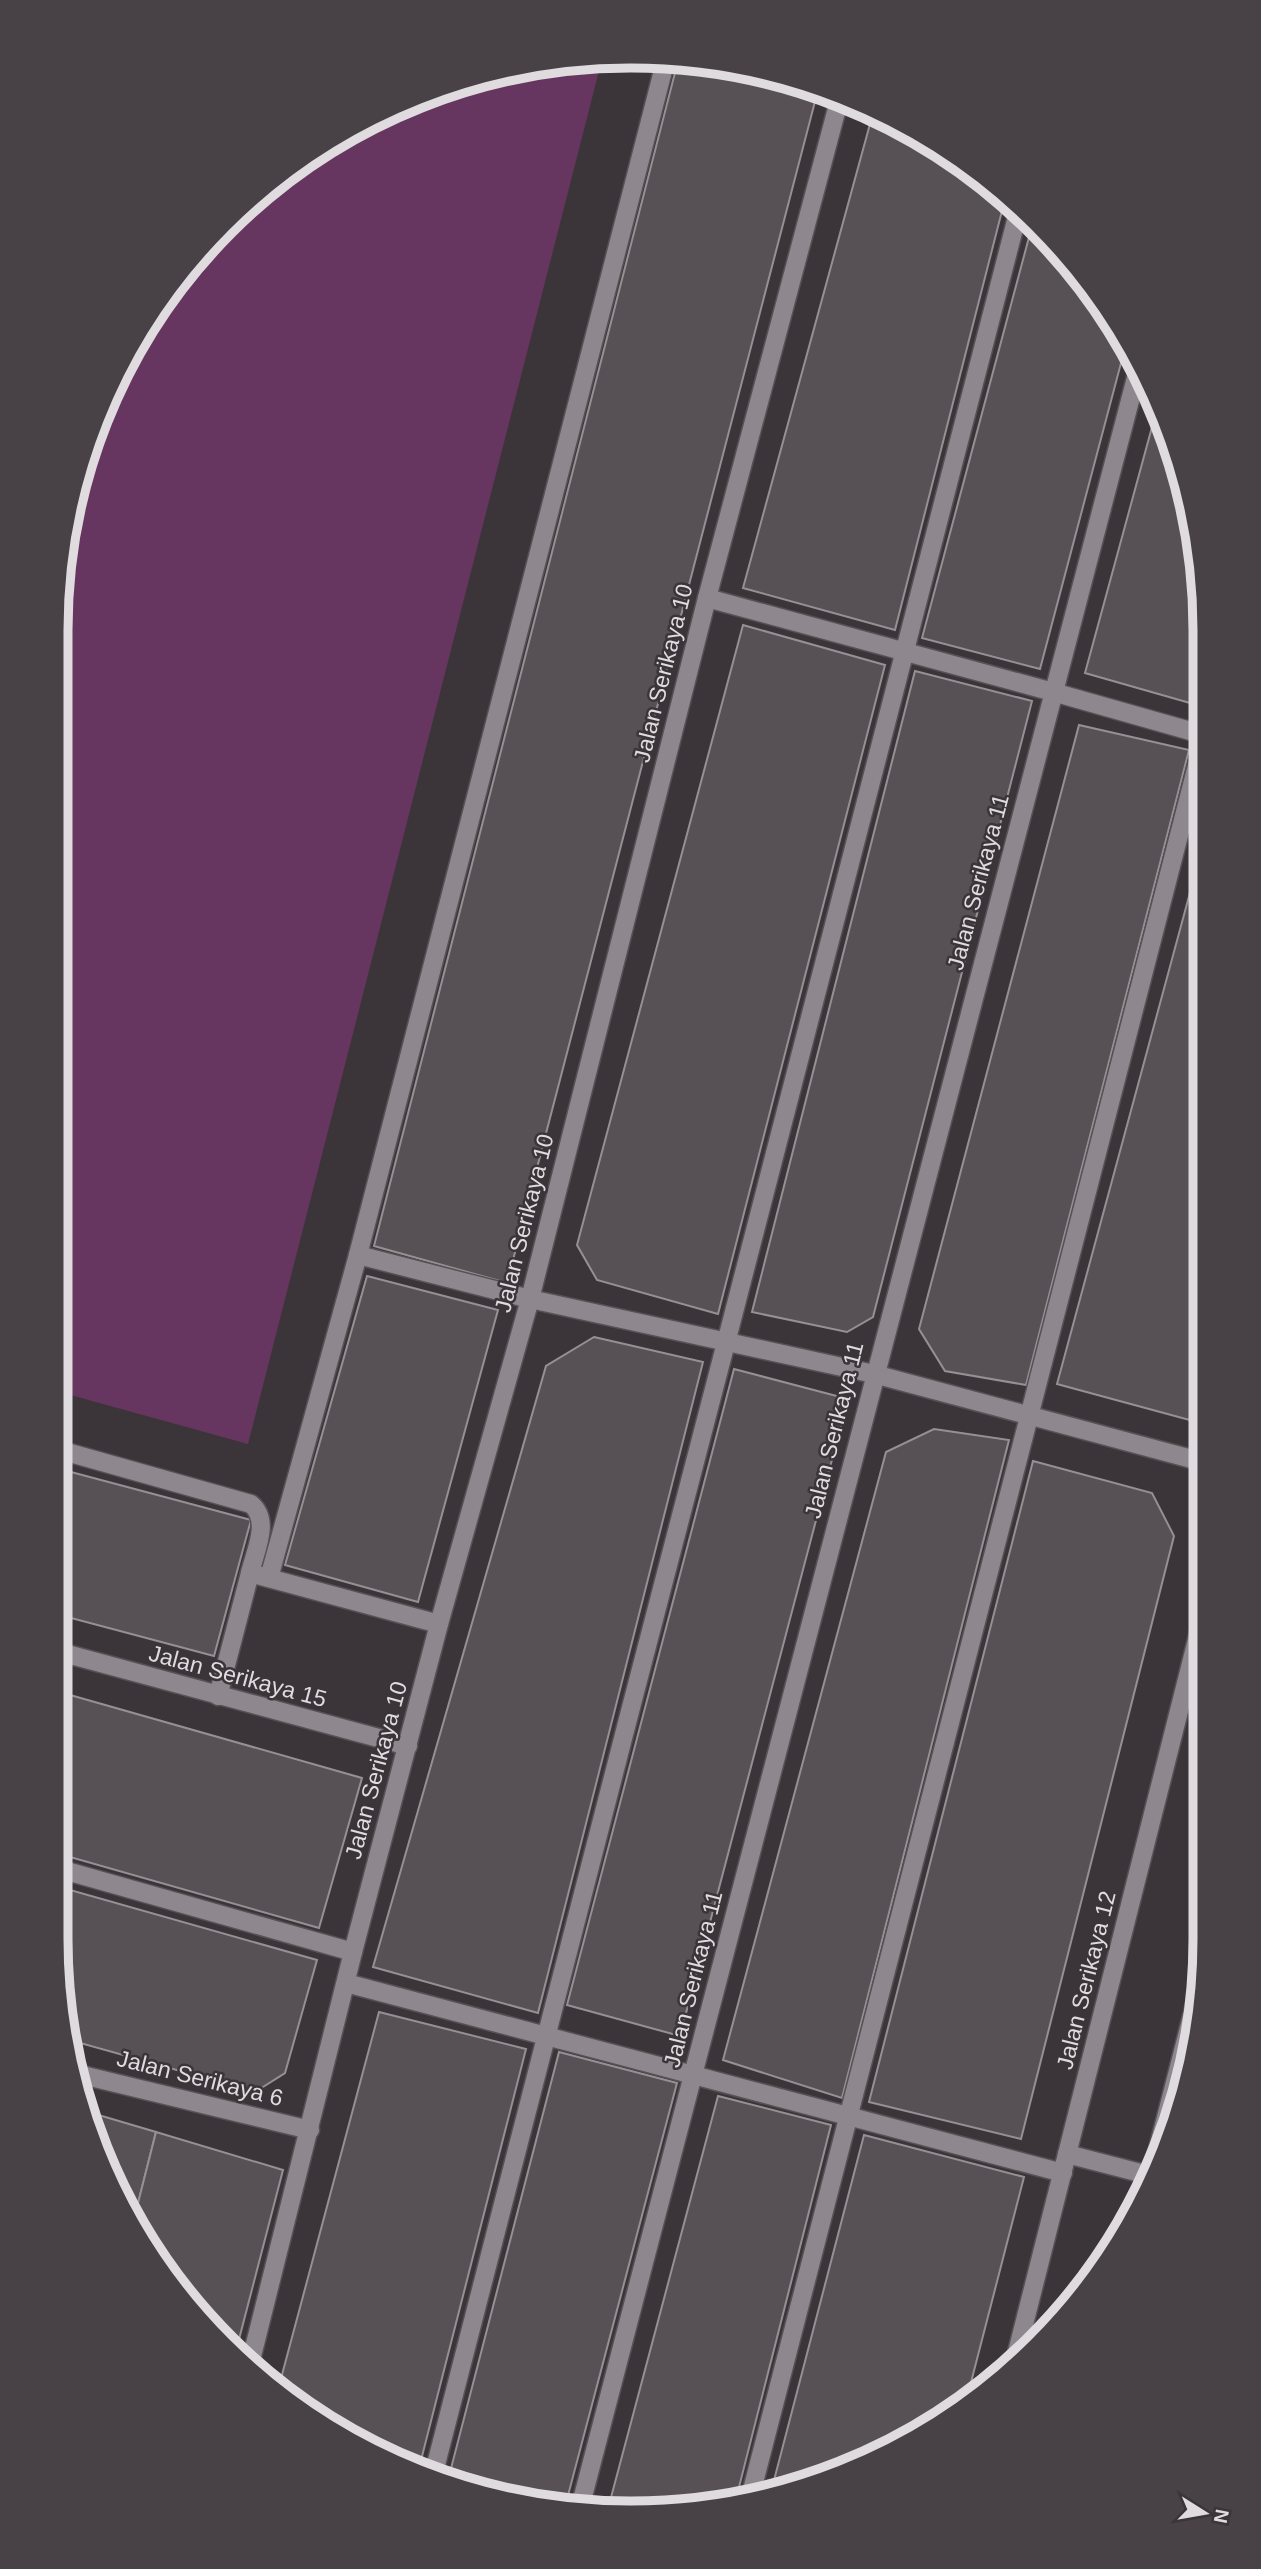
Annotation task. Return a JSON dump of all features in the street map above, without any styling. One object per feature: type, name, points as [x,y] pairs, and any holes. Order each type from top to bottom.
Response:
[{"type":"street","points":[[269,1578],[358,1255],[664,69]]},
{"type":"street","name":"Jalan Serikaya 10","points":[[253,2354],[353,1952],[439,1624],[530,1299],[707,598],[837,108]]},
{"type":"street","points":[[436,2466],[543,2036],[726,1341],[901,653],[1016,222]]},
{"type":"street","name":"Jalan Serikaya 11","points":[[582,2499],[1135,382]]},
{"type":"street","points":[[707,598],[1193,732]]},
{"type":"street","points":[[753,2487],[1193,781]]},
{"type":"street","points":[[358,1255],[530,1299],[874,1374],[1193,1459]]},
{"type":"street","points":[[68,1452],[250,1504],[259,1512],[262,1521],[218,1696]]},
{"type":"street","points":[[250,1573],[439,1624]]},
{"type":"street","name":"Jalan Serikaya 15","points":[[68,1654],[408,1746]]},
{"type":"street","name":"Jalan Serikaya 12","points":[[1019,2344],[1193,1656]]},
{"type":"street","points":[[68,1871],[353,1952]]},
{"type":"street","points":[[346,1983],[694,2073],[1063,2173]]},
{"type":"street","name":"Jalan Serikaya 6","points":[[85,2076],[310,2130]]},
{"type":"street","points":[[1067,2154],[1141,2173]]},
{"type":"shaded area","points":[[599,69],[248,1444],[68,1394],[68,630],[73,557],[87,485],[111,415],[126,382],[163,318],[184,288],[233,233],[288,184],[318,163],[382,126],[450,98],[521,79]]},
{"type":"building","points":[[676,70],[740,79],[815,100],[507,1283],[374,1246]]},
{"type":"building","points":[[870,122],[943,163],[1002,209],[895,630],[743,588]]},
{"type":"building","points":[[1030,235],[1077,288],[1122,359],[1040,669],[922,638]]},
{"type":"building","points":[[1153,423],[1174,485],[1188,557],[1192,594],[1193,704],[1085,673]]},
{"type":"building","points":[[743,625],[885,665],[718,1314],[597,1280],[577,1245]]},
{"type":"building","points":[[915,671],[1032,701],[873,1317],[847,1332],[752,1312]]},
{"type":"building","points":[[1079,725],[1189,750],[1026,1385],[945,1371],[919,1329]]},
{"type":"building","points":[[1193,882],[1193,1421],[1057,1384]]},
{"type":"building","points":[[367,1276],[498,1310],[418,1602],[285,1565]]},
{"type":"building","points":[[594,1337],[703,1362],[538,2013],[373,1967],[546,1366]]},
{"type":"building","points":[[734,1369],[848,1399],[680,2036],[567,2005]]},
{"type":"building","points":[[934,1429],[1009,1440],[842,2098],[723,2060],[886,1452]]},
{"type":"building","points":[[1033,1461],[1152,1493],[1174,1536],[1021,2139],[869,2102]]},
{"type":"building","points":[[68,1471],[251,1520],[214,1656],[68,1617]]},
{"type":"building","points":[[68,1694],[362,1778],[319,1928],[68,1856]]},
{"type":"building","points":[[68,1889],[317,1960],[285,2073],[255,2092],[78,2042],[69,1975]]},
{"type":"building","points":[[379,2012],[526,2049],[421,2460],[349,2425],[281,2379]]},
{"type":"building","points":[[559,2052],[677,2083],[568,2497],[521,2490],[450,2471]]},
{"type":"building","points":[[718,2096],[831,2125],[738,2490],[667,2500],[610,2500]]},
{"type":"building","points":[[97,2114],[156,2132],[137,2207],[111,2154]]},
{"type":"building","points":[[156,2132],[283,2170],[239,2341],[184,2281],[137,2207]]},
{"type":"building","points":[[864,2135],[1024,2177],[970,2387],[879,2443],[846,2458],[773,2483]]}]
